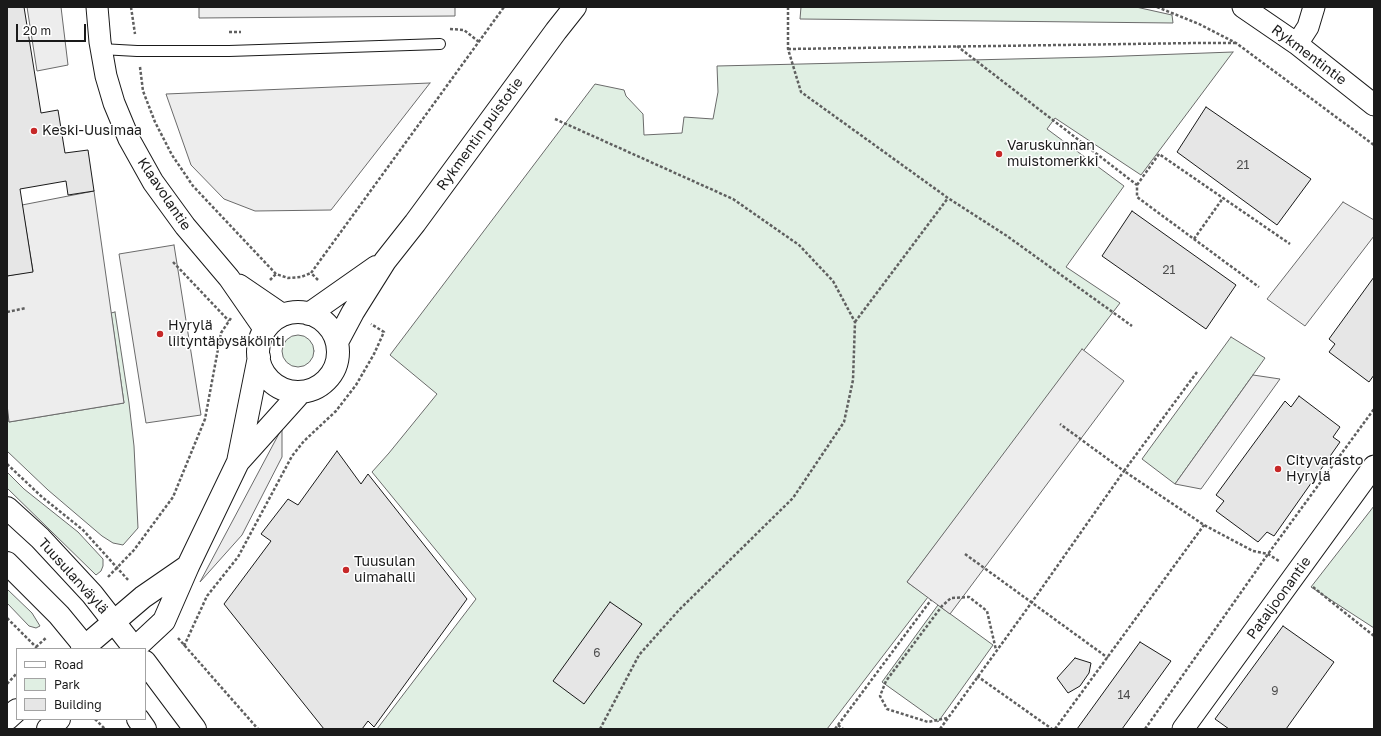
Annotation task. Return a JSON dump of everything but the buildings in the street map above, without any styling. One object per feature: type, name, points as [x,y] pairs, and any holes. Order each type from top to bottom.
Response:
[{"type":"street","name":"Klaavolantie","points":[[97,7],[101,50],[106,76],[114,103],[129,139],[153,182],[185,226],[229,278],[250,299],[283,315]]},
{"type":"street","name":"Rykmentin puistotie","points":[[337,342],[353,312],[385,261],[415,223],[575,7]]},
{"type":"street","name":"Rykmentintie","points":[[1243,7],[1297,44],[1374,105]]},
{"type":"street","points":[[1297,44],[1308,27],[1314,7]]},
{"type":"street","name":"Rykmentin puistotie","points":[[309,314],[385,261]]},
{"type":"street","name":"Klaavolantie","points":[[250,299],[265,330]]},
{"type":"street","points":[[296,312],[309,314],[326,324],[334,335],[337,342],[338,354],[336,365],[331,376],[323,384],[313,390],[301,392],[290,391],[278,387],[264,372],[258,351],[260,340],[265,330],[272,322],[283,315],[296,312]]},
{"type":"street","points":[[136,648],[164,621],[188,566],[238,462],[259,357]]},
{"type":"street","points":[[238,462],[301,392]]},
{"type":"street","name":"Pataljoonantie","points":[[1183,729],[1374,466]]},
{"type":"street","name":"Tuusulanväylä","points":[[7,508],[40,538],[92,594],[134,648]]},
{"type":"street","points":[[7,563],[59,615],[85,648],[143,597],[188,566]]},
{"type":"street","points":[[146,663],[195,729]]},
{"type":"street","points":[[7,719],[16,711]]},
{"type":"street","points":[[48,729],[58,720]]},
{"type":"street","points":[[139,720],[145,729]]},
{"type":"lane","points":[[101,50],[229,51],[440,44]]},
{"type":"path","points":[[131,7],[144,91],[155,122],[172,155],[193,186],[276,274],[288,278],[301,277],[311,273],[504,7]]},
{"type":"path","points":[[788,7],[788,49],[801,92],[948,198],[1007,236],[1132,326]]},
{"type":"path","points":[[1157,7],[1198,24],[1236,43],[1374,144]]},
{"type":"path","points":[[788,49],[1236,43]]},
{"type":"path","points":[[956,46],[1137,185]]},
{"type":"path","points":[[555,119],[733,199],[800,245],[832,281],[854,322],[853,380],[844,422],[793,498],[679,610],[640,655],[600,729]]},
{"type":"path","points":[[1258,287],[1137,197],[1137,185],[1159,154],[1290,244]]},
{"type":"path","points":[[854,322],[948,198]]},
{"type":"path","points":[[1194,239],[1223,198]]},
{"type":"path","points":[[173,262],[229,321]]},
{"type":"path","points":[[311,273],[335,297]]},
{"type":"path","points":[[117,568],[134,550],[173,497],[205,419],[221,333],[231,317],[276,274]]},
{"type":"path","points":[[7,312],[26,308]]},
{"type":"path","points":[[184,646],[207,596],[238,558],[292,456],[304,441],[336,411],[356,384],[374,354],[384,332],[353,312]]},
{"type":"path","points":[[940,729],[1124,471],[1198,372]]},
{"type":"path","points":[[1145,729],[1268,554],[1374,409]]},
{"type":"path","points":[[1060,424],[1124,471],[1204,526],[1253,551],[1268,554]]},
{"type":"path","points":[[1055,729],[1204,526]]},
{"type":"path","points":[[965,554],[1108,658]]},
{"type":"path","points":[[1307,582],[1374,636]]},
{"type":"path","points":[[948,718],[928,722],[887,709],[880,696],[886,681],[942,606],[951,598],[969,597],[986,611],[996,650]]},
{"type":"path","points":[[835,729],[931,600]]},
{"type":"path","points":[[7,618],[36,648]]},
{"type":"path","points":[[7,684],[16,675]]},
{"type":"path","points":[[977,676],[1052,729]]},
{"type":"path","points":[[96,720],[105,729]]},
{"type":"path","points":[[838,725],[843,729]]},
{"type":"green space","points":[[801,7],[1136,7],[1172,15],[1173,23],[800,19]]},
{"type":"green space","points":[[1233,52],[1141,175],[1055,118],[1047,129],[1124,186],[1066,267],[1120,303],[907,582],[928,597],[827,729],[377,729],[476,599],[372,472],[437,394],[390,355],[595,84],[624,90],[626,96],[643,114],[644,135],[682,133],[684,117],[713,119],[718,92],[717,66],[1097,57]]},
{"type":"green space","points":[[115,312],[134,446],[138,528],[123,545],[113,543],[102,536],[48,490],[7,451],[7,404],[9,422],[124,403],[111,313]]},
{"type":"green space","points":[[295,335],[301,335],[311,342],[314,351],[313,357],[307,364],[301,367],[295,367],[285,360],[282,354],[282,348],[289,338]]},
{"type":"green space","points":[[1231,337],[1265,358],[1175,484],[1142,459]]},
{"type":"green space","points":[[7,472],[24,489],[78,532],[103,559],[101,571],[96,575],[7,488]]},
{"type":"green space","points":[[1374,506],[1374,628],[1311,587]]},
{"type":"green space","points":[[7,589],[32,613],[40,626],[36,628],[29,626],[7,603]]},
{"type":"green space","points":[[938,605],[993,645],[938,722],[882,682]]},
{"type":"shaded area","points":[[27,7],[61,7],[68,65],[37,71]]},
{"type":"shaded area","points":[[199,7],[455,7],[455,16],[199,18]]},
{"type":"shaded area","points":[[430,83],[331,210],[255,211],[224,199],[191,165],[166,94]]},
{"type":"shaded area","points":[[94,191],[124,403],[9,422],[7,404],[7,276],[33,271],[22,205]]},
{"type":"shaded area","points":[[1343,202],[1374,220],[1374,236],[1305,326],[1267,299]]},
{"type":"shaded area","name":"Hyrylä liityntäpysäköinti","points":[[174,245],[201,415],[146,423],[119,254]]},
{"type":"shaded area","points":[[1082,349],[1124,381],[950,614],[907,582]]},
{"type":"shaded area","points":[[1253,375],[1280,379],[1201,489],[1175,484]]},
{"type":"shaded area","points":[[282,428],[282,457],[242,535],[200,582]]},
{"type":"place","name":"Keski-Uusimaa","points":[[34,131]]},
{"type":"place","name":"Varuskunnan muistomerkki","points":[[999,154]]},
{"type":"place","name":"Hyrylä liityntäpysäköinti","points":[[160,334]]},
{"type":"place","name":"Cityvarasto Hyrylä","points":[[1278,469]]},
{"type":"place","name":"Tuusulan uimahalli","points":[[346,570]]}]
